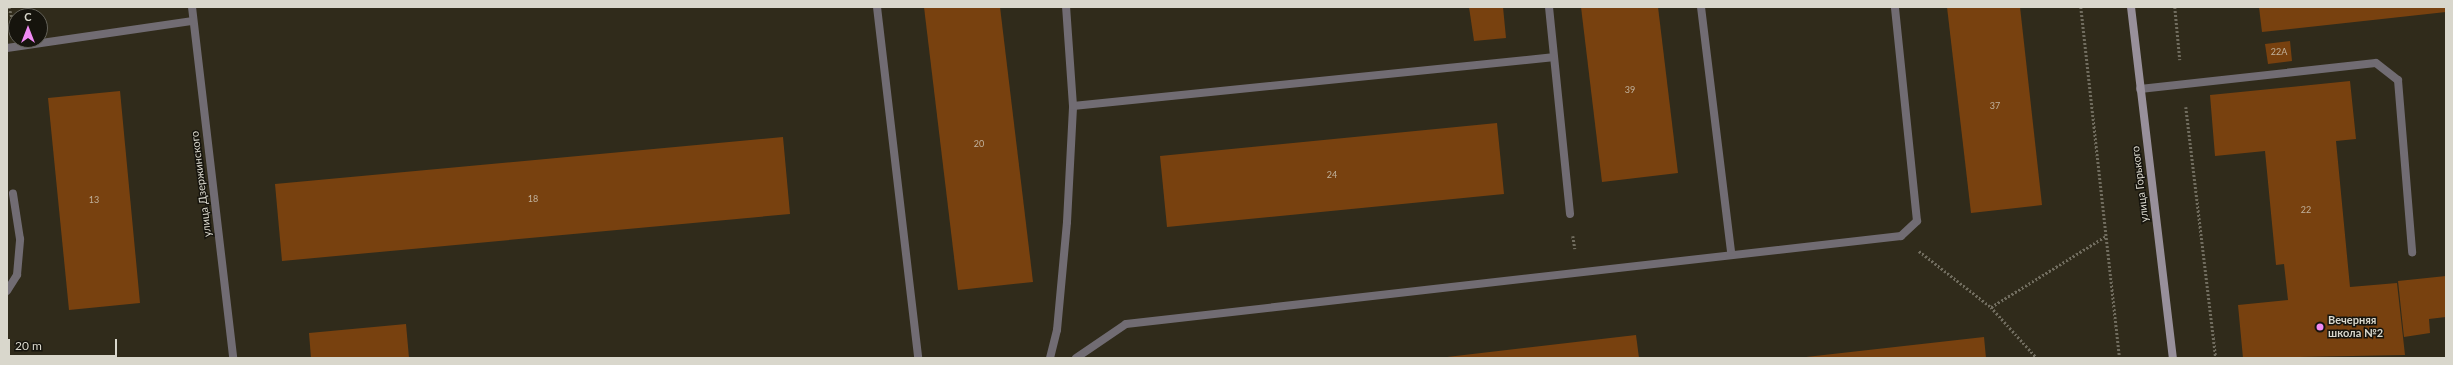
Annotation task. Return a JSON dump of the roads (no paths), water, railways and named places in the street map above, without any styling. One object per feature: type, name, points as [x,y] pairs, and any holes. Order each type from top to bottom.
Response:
[{"type":"main road","name":"улица Горького","points":[[2131,7],[2173,358]]},
{"type":"street","name":"улица Дзержинского","points":[[192,7],[233,358]]},
{"type":"street","points":[[877,7],[918,358]]},
{"type":"street","points":[[1050,358],[1057,330],[1065,245],[1073,106],[1066,7]]},
{"type":"street","points":[[1549,7],[1570,214]]},
{"type":"street","points":[[1701,7],[1731,253]]},
{"type":"street","points":[[1076,358],[1126,324],[1731,253],[1901,236],[1917,220],[1895,7]]},
{"type":"street","points":[[7,48],[193,21]]},
{"type":"street","points":[[1073,106],[1553,57]]},
{"type":"street","points":[[2140,89],[2376,63],[2398,80],[2412,252]]},
{"type":"street","points":[[7,291],[17,275],[20,239],[13,194]]},
{"type":"place","name":"Вечерняя школа №2","points":[[2320,327]]}]
